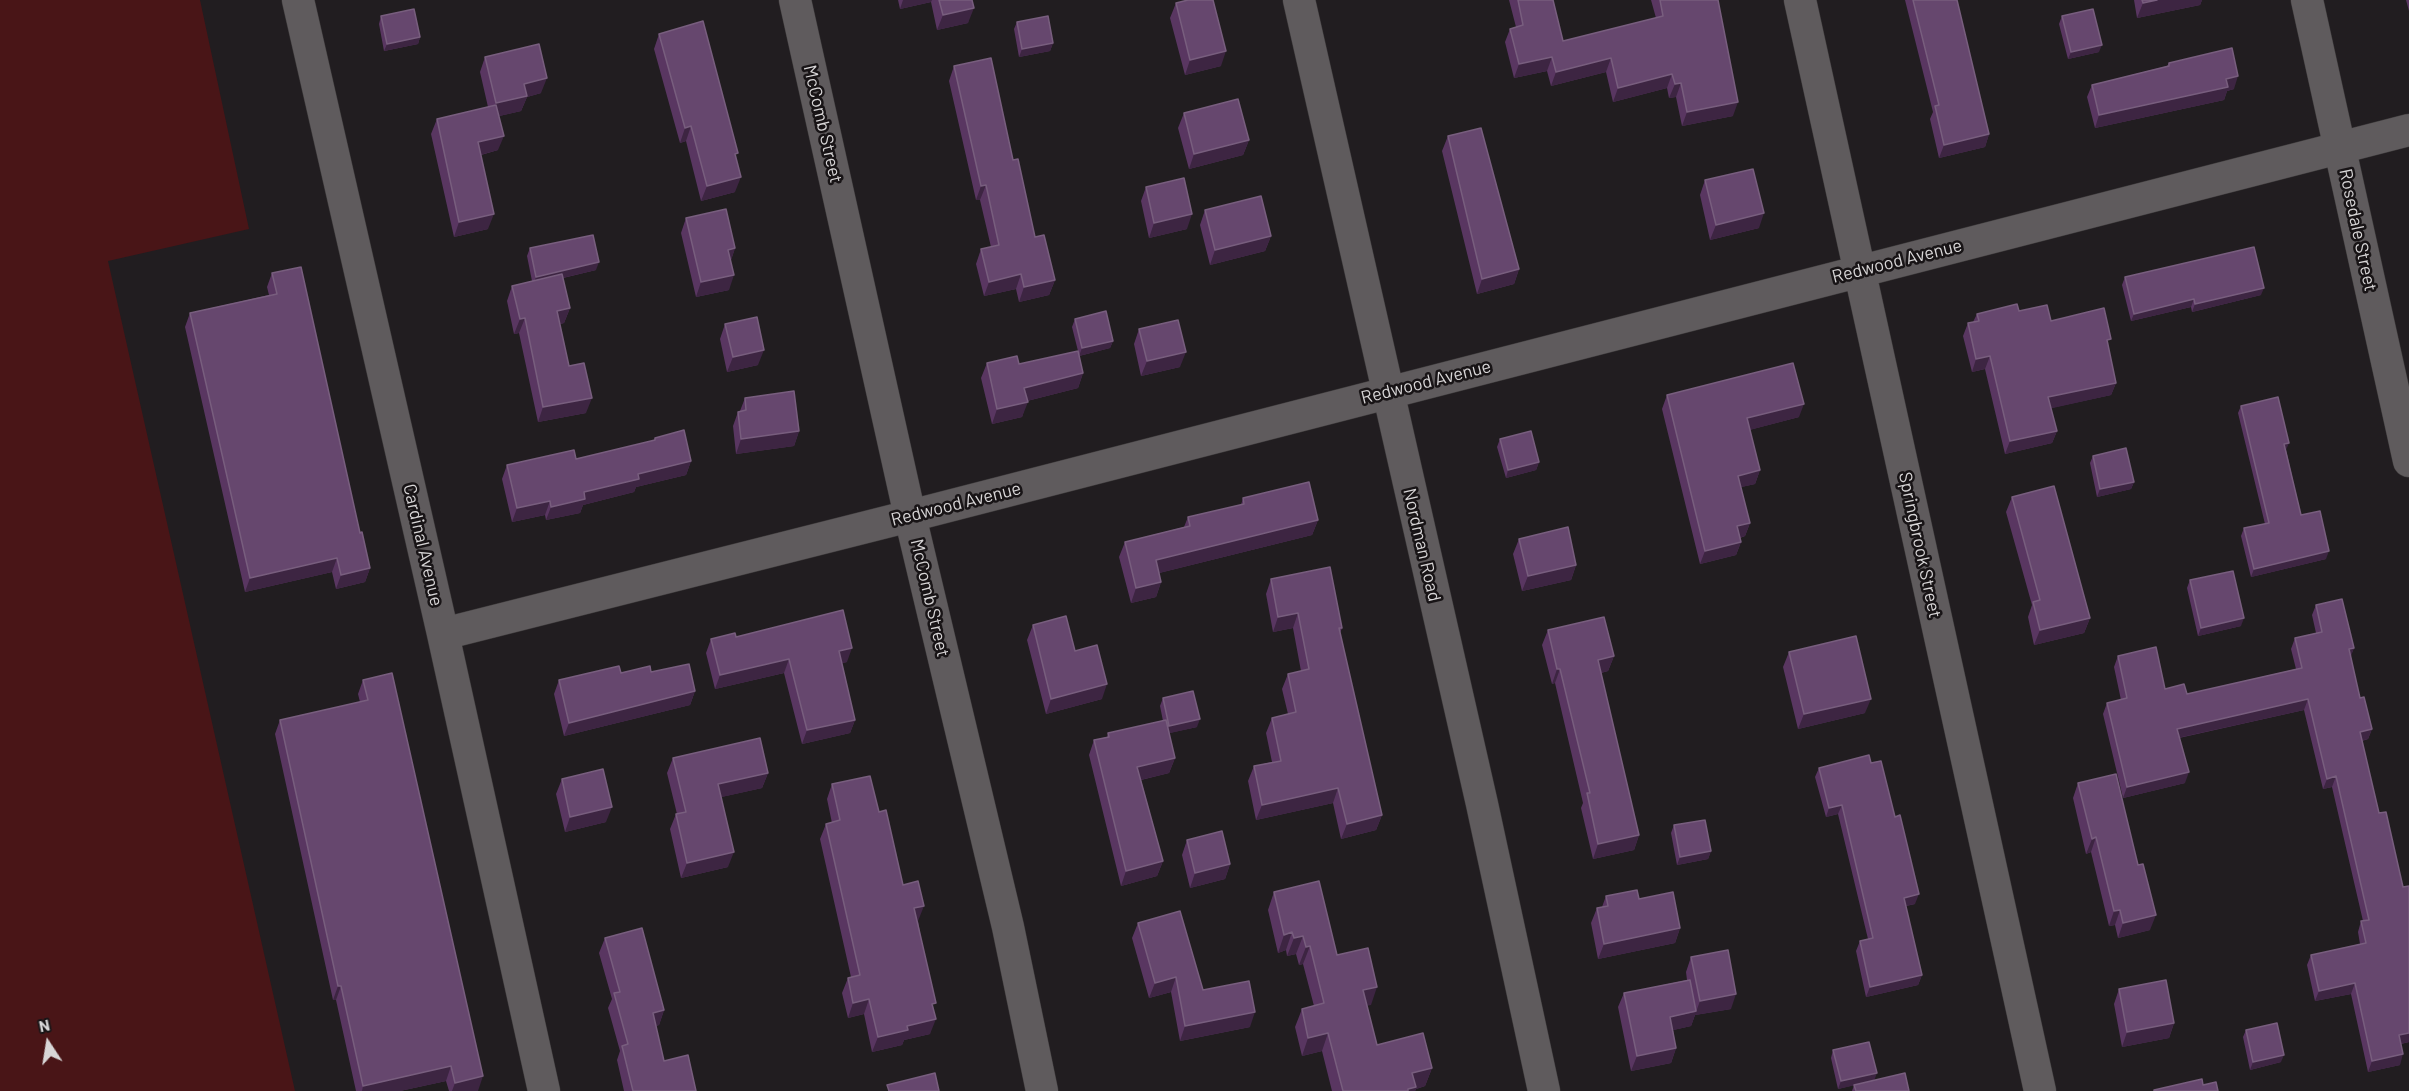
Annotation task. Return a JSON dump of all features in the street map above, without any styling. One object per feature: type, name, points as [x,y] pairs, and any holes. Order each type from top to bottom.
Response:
[{"type":"street","name":"Cardinal Avenue","points":[[298,0],[444,634],[544,1091]]},
{"type":"street","name":"McComb Street","points":[[795,0],[910,516],[1008,927],[1042,1091]]},
{"type":"street","name":"Nordman Road","points":[[1299,0],[1482,804],[1544,1091]]},
{"type":"street","name":"Springbrook Street","points":[[1800,0],[2040,1091]]},
{"type":"street","name":"Rosedale Street","points":[[2307,0],[2409,461]]},
{"type":"street","name":"Redwood Avenue","points":[[444,634],[2409,130]]},
{"type":"shaded area","points":[[0,0],[200,0],[249,229],[108,261],[295,1091],[0,1091]]},
{"type":"building","points":[[939,0],[972,0],[974,8],[943,15]]},
{"type":"building","points":[[1188,0],[1213,0],[1226,51],[1190,60],[1176,3]]},
{"type":"building","points":[[1518,0],[1553,0],[1563,41],[1663,16],[1660,0],[1718,0],[1738,102],[1687,112],[1681,83],[1675,84],[1672,74],[1618,88],[1611,58],[1556,72],[1552,57],[1519,64],[1510,29],[1523,25]]},
{"type":"building","points":[[1913,0],[1957,0],[1989,134],[1944,145],[1935,106],[1939,105]]},
{"type":"building","points":[[414,9],[420,37],[387,44],[381,16]]},
{"type":"building","points":[[2093,9],[2102,45],[2071,52],[2062,16]]},
{"type":"building","points":[[1048,16],[1053,43],[1022,49],[1017,22]]},
{"type":"building","points":[[703,21],[738,153],[735,154],[741,177],[707,186],[691,126],[685,128],[659,34]]},
{"type":"building","points":[[539,44],[547,78],[524,84],[527,96],[496,103],[485,57]]},
{"type":"building","points":[[2232,48],[2238,76],[2226,79],[2228,87],[2099,115],[2092,85]]},
{"type":"building","points":[[991,58],[1013,160],[1018,159],[1035,237],[1044,235],[1055,280],[1024,287],[1021,274],[989,282],[981,249],[999,245],[986,185],[981,186],[954,66]]},
{"type":"building","points":[[1238,99],[1249,140],[1194,154],[1184,113]]},
{"type":"building","points":[[496,105],[504,136],[478,142],[494,214],[459,222],[437,119]]},
{"type":"building","points":[[1481,128],[1519,269],[1482,279],[1448,136]]},
{"type":"building","points":[[1753,169],[1764,213],[1716,225],[1705,180]]},
{"type":"building","points":[[1184,178],[1192,214],[1154,223],[1146,187]]},
{"type":"building","points":[[1261,196],[1271,236],[1215,250],[1205,210]]},
{"type":"building","points":[[726,209],[735,248],[728,250],[734,275],[701,282],[686,218]]},
{"type":"building","points":[[593,235],[599,262],[536,277],[530,248]]},
{"type":"building","points":[[2254,247],[2264,288],[2195,304],[2194,299],[2134,314],[2125,277]]},
{"type":"building","points":[[301,267],[360,533],[362,532],[370,568],[341,575],[337,558],[250,578],[190,313],[277,294],[272,273]]},
{"type":"building","points":[[562,274],[570,308],[557,311],[569,366],[584,363],[592,398],[543,407],[525,318],[520,319],[512,286]]},
{"type":"building","points":[[2017,304],[2019,311],[2047,305],[2051,321],[2104,308],[2111,339],[2107,340],[2116,383],[2048,397],[2057,431],[2010,441],[1990,356],[1976,359],[1968,323],[1979,321],[1977,314]]},
{"type":"building","points":[[1106,311],[1113,341],[1082,348],[1075,319]]},
{"type":"building","points":[[757,317],[764,350],[733,357],[725,324]]},
{"type":"building","points":[[1178,320],[1186,352],[1147,361],[1139,329]]},
{"type":"building","points":[[1078,351],[1083,373],[1024,388],[1028,402],[997,409],[987,363],[1017,356],[1019,364]]},
{"type":"building","points":[[1793,363],[1804,404],[1747,418],[1760,470],[1738,476],[1750,523],[1737,526],[1741,542],[1705,551],[1667,395]]},
{"type":"building","points":[[794,391],[799,431],[741,439],[738,412],[746,410],[745,398]]},
{"type":"building","points":[[2278,397],[2289,443],[2284,444],[2301,515],[2320,511],[2329,551],[2254,569],[2244,528],[2269,523],[2241,406]]},
{"type":"building","points":[[684,430],[691,461],[638,474],[639,479],[584,492],[585,499],[551,507],[550,501],[517,508],[507,465],[574,450],[576,459],[655,440],[655,438]]},
{"type":"building","points":[[1531,431],[1539,462],[1508,470],[1500,439]]},
{"type":"building","points":[[2126,448],[2134,482],[2100,489],[2093,456]]},
{"type":"building","points":[[1309,482],[1318,520],[1156,560],[1161,582],[1136,588],[1125,542],[1190,526],[1188,517],[1244,504],[1243,498]]},
{"type":"building","points":[[2054,486],[2090,618],[2040,630],[2033,602],[2040,600],[2012,497]]},
{"type":"building","points":[[1568,527],[1576,565],[1528,576],[1519,539]]},
{"type":"building","points":[[1330,567],[1342,628],[1339,628],[1382,815],[1347,824],[1338,788],[1262,805],[1254,766],[1281,761],[1272,718],[1296,712],[1288,674],[1309,669],[1298,613],[1278,617],[1271,579]]},
{"type":"building","points":[[2233,571],[2244,618],[2201,628],[2190,580]]},
{"type":"building","points":[[2342,599],[2354,648],[2349,649],[2360,698],[2364,697],[2372,729],[2360,732],[2379,813],[2386,812],[2403,887],[2409,886],[2409,1033],[2399,1035],[2403,1054],[2372,1061],[2355,983],[2319,991],[2311,955],[2366,943],[2361,921],[2369,920],[2336,776],[2327,779],[2308,699],[2177,729],[2189,772],[2127,787],[2107,703],[2127,698],[2118,656],[2156,647],[2165,689],[2184,684],[2187,694],[2302,668],[2295,638],[2322,632],[2316,605]]},
{"type":"building","points":[[843,610],[852,648],[839,651],[855,720],[807,730],[789,659],[720,675],[711,639],[735,633],[736,637]]},
{"type":"building","points":[[1066,616],[1075,651],[1097,645],[1107,684],[1051,699],[1033,625]]},
{"type":"building","points":[[1604,617],[1614,656],[1598,660],[1639,835],[1598,844],[1587,793],[1590,793],[1560,669],[1557,669],[1548,630]]},
{"type":"building","points":[[1856,636],[1871,699],[1804,714],[1789,652]]},
{"type":"building","points":[[689,664],[695,691],[569,723],[559,680],[619,666],[621,673],[650,666],[651,672]]},
{"type":"building","points":[[392,673],[483,1076],[455,1083],[451,1066],[363,1086],[341,986],[338,986],[280,720],[368,700],[363,680]]},
{"type":"building","points":[[1193,691],[1200,719],[1169,726],[1163,698]]},
{"type":"building","points":[[1166,720],[1175,758],[1137,767],[1163,861],[1126,871],[1094,740],[1109,737],[1108,733]]},
{"type":"building","points":[[760,738],[768,773],[718,784],[734,852],[687,863],[676,814],[686,812],[673,758]]},
{"type":"building","points":[[1869,755],[1871,763],[1881,761],[1895,817],[1900,815],[1919,894],[1904,898],[1922,975],[1870,987],[1860,941],[1873,938],[1842,805],[1829,808],[1819,768]]},
{"type":"building","points":[[603,769],[612,807],[570,817],[562,779]]},
{"type":"building","points":[[2116,774],[2138,865],[2143,864],[2156,915],[2123,923],[2120,910],[2114,911],[2096,837],[2092,839],[2078,783]]},
{"type":"building","points":[[870,776],[879,812],[886,810],[903,885],[918,881],[924,906],[914,908],[936,1003],[932,1004],[936,1019],[907,1026],[908,1030],[878,1037],[869,999],[853,1003],[848,978],[860,975],[826,824],[840,820],[832,784]]},
{"type":"building","points":[[1705,820],[1711,851],[1680,857],[1674,825]]},
{"type":"building","points":[[1222,831],[1230,864],[1195,873],[1187,840]]},
{"type":"building","points":[[1319,881],[1337,955],[1368,948],[1377,987],[1363,990],[1377,1045],[1423,1033],[1432,1068],[1412,1073],[1416,1087],[1408,1091],[1343,1091],[1328,1033],[1308,1038],[1302,1009],[1324,1003],[1310,946],[1306,947],[1303,936],[1294,938],[1292,932],[1284,935],[1274,892]]},
{"type":"building","points":[[1637,890],[1639,899],[1673,892],[1680,928],[1604,944],[1597,908],[1608,906],[1606,896]]},
{"type":"building","points":[[1180,911],[1203,990],[1249,981],[1255,1012],[1185,1026],[1176,977],[1155,983],[1138,923]]},
{"type":"building","points":[[642,928],[664,1010],[653,1013],[664,1061],[688,1055],[696,1091],[633,1091],[622,1046],[628,1044],[614,993],[620,992],[605,938]]},
{"type":"building","points":[[1728,950],[1736,994],[1700,1001],[1691,957]]},
{"type":"building","points":[[1690,980],[1696,1011],[1670,1017],[1676,1048],[1637,1056],[1624,993]]},
{"type":"building","points":[[2166,980],[2174,1023],[2127,1032],[2119,989]]},
{"type":"building","points":[[2277,1023],[2284,1055],[2253,1062],[2246,1030]]},
{"type":"building","points":[[1869,1042],[1877,1073],[1841,1081],[1833,1050]]},
{"type":"building","points":[[935,1073],[939,1091],[889,1091],[887,1085]]},
{"type":"building","points":[[1905,1073],[1909,1091],[1856,1091],[1854,1085]]},
{"type":"building","points":[[2202,1079],[2203,1085],[2216,1082],[2218,1091],[2154,1091],[2154,1090]]}]
